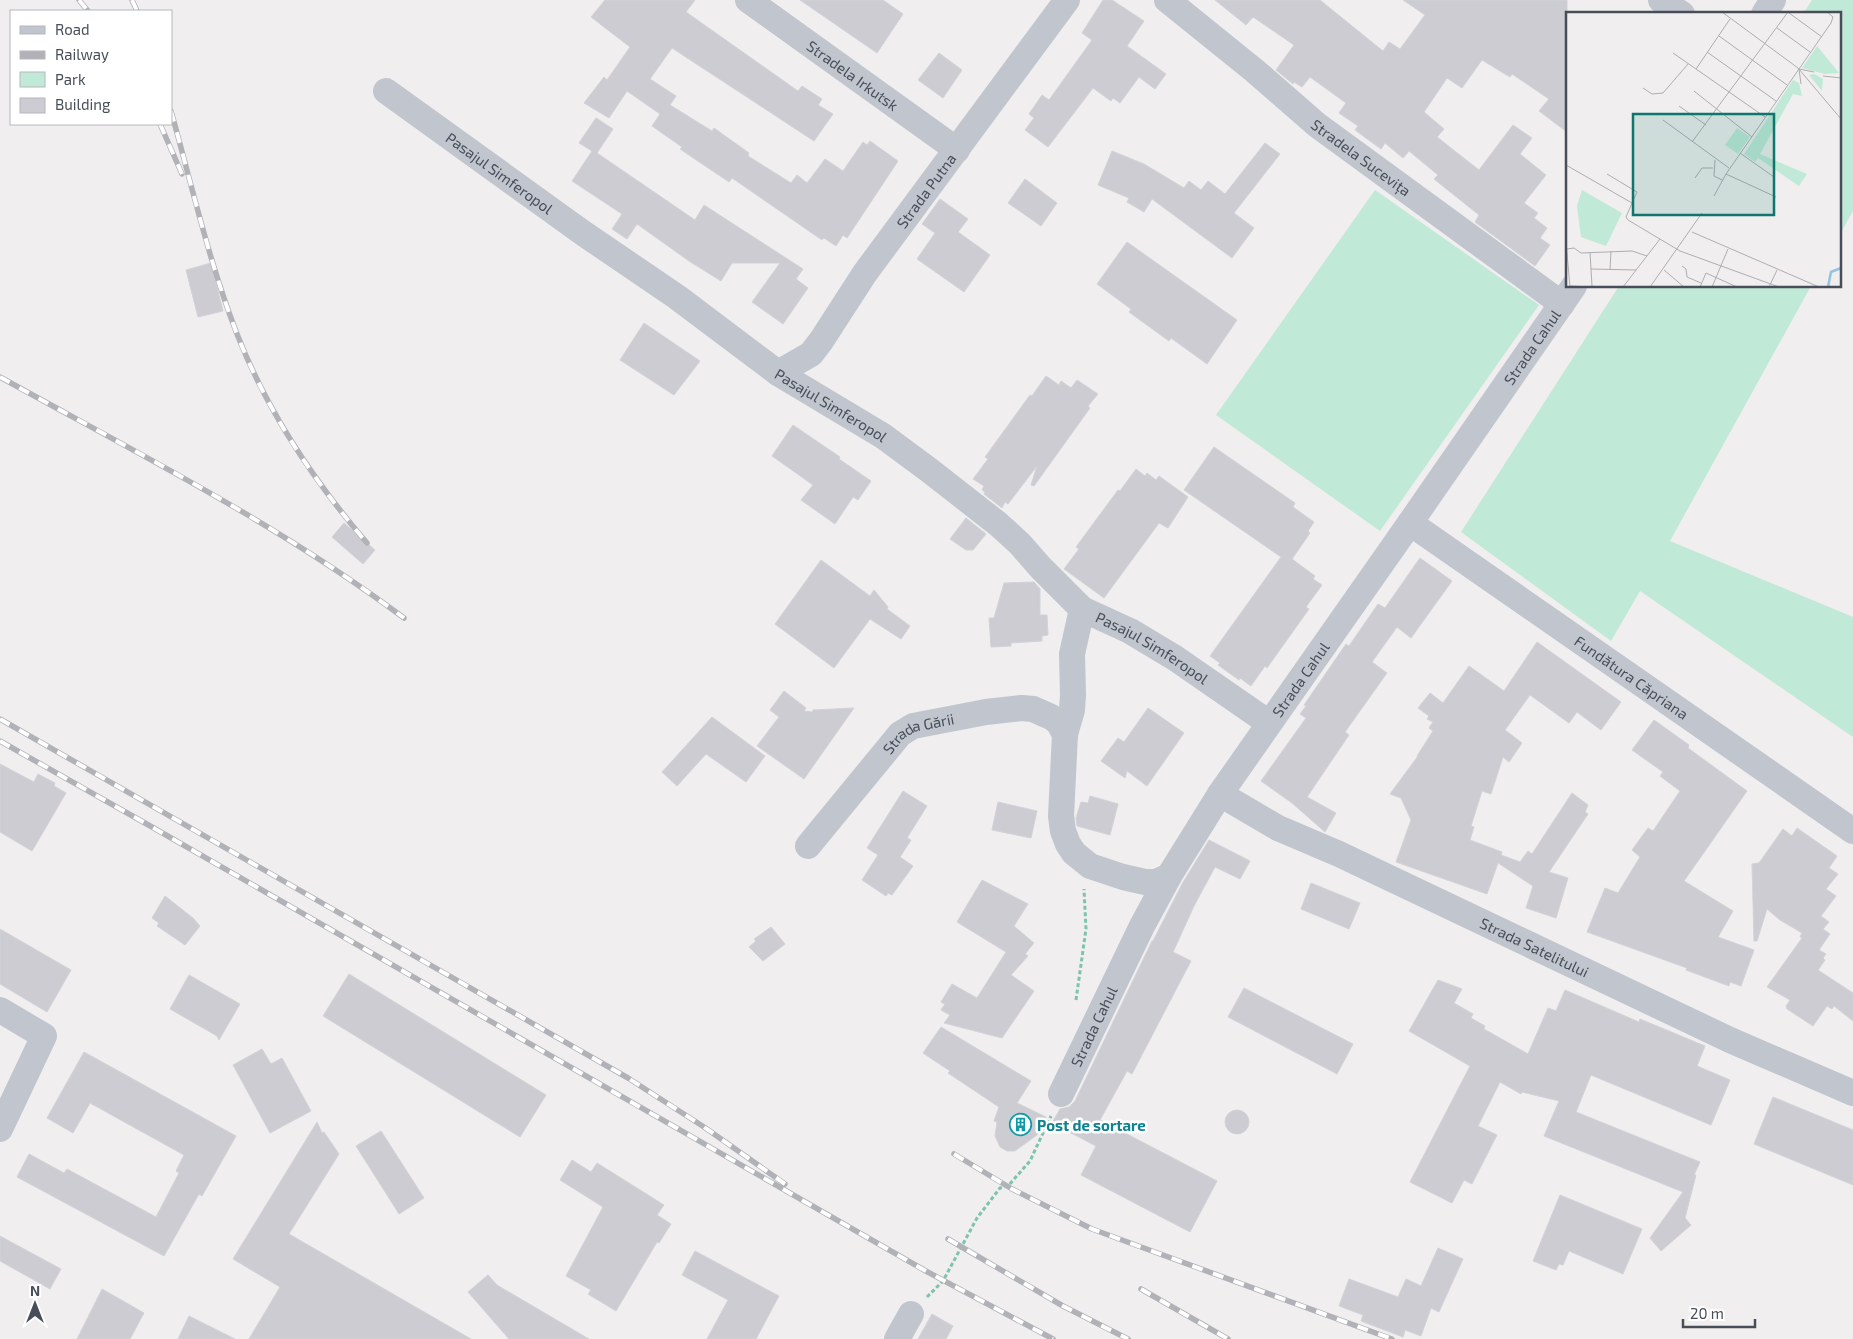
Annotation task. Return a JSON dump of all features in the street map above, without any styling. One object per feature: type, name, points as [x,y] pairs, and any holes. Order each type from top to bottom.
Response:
[{"type":"street","name":"Stradela Irkutsk","points":[[748,0],[957,150]]},
{"type":"street","name":"Strada Putna","points":[[778,373],[811,354],[853,291],[1067,0]]},
{"type":"street","name":"Stradela Sucevița","points":[[1167,0],[1255,71],[1317,125],[1568,295]]},
{"type":"street","points":[[1661,0],[1679,12]]},
{"type":"street","points":[[1765,12],[1773,0]]},
{"type":"street","name":"Pasajul Simferopol","points":[[386,91],[583,233],[677,297],[778,373],[883,436],[998,524],[1082,608],[1130,631],[1160,649],[1269,723]]},
{"type":"street","name":"Strada Cahul","points":[[1061,1094],[1142,926],[1169,876],[1220,794],[1568,295]]},
{"type":"street","name":"Fundătura Căpriana","points":[[1410,523],[1853,831]]},
{"type":"street","points":[[1082,608],[1072,654],[1072,705],[1065,734],[1062,796],[1063,831],[1068,844],[1080,859],[1090,866],[1132,879],[1156,882],[1169,876]]},
{"type":"street","name":"Strada Gării","points":[[808,846],[900,734],[913,726],[986,712],[1022,708],[1033,709],[1051,717],[1058,722],[1065,734]]},
{"type":"street","name":"Strada Satelitului","points":[[1220,794],[1278,828],[1348,858],[1722,1036],[1853,1093]]},
{"type":"street","points":[[0,1010],[44,1036],[0,1130]]},
{"type":"street","points":[[897,1339],[911,1314]]},
{"type":"path","points":[[1080,859],[1084,886],[1086,929],[1075,1008],[1086,1042]]},
{"type":"path","points":[[911,1314],[942,1281],[977,1218],[1000,1188],[1008,1186],[1030,1161],[1061,1094]]},
{"type":"green space","points":[[1812,0],[1853,0],[1853,211],[1840,234],[1840,12],[1804,12]]},
{"type":"green space","points":[[1375,190],[1539,305],[1380,531],[1216,415]]},
{"type":"green space","points":[[1618,288],[1810,288],[1670,541],[1853,617],[1853,737],[1640,591],[1611,641],[1461,532]]},
{"type":"building","points":[[605,0],[695,0],[686,12],[798,91],[802,86],[822,99],[818,105],[833,114],[814,141],[672,48],[650,79],[676,96],[670,105],[712,131],[714,128],[749,153],[748,156],[791,183],[797,175],[807,183],[825,159],[843,171],[863,142],[867,145],[870,141],[898,161],[847,238],[843,235],[836,246],[824,238],[822,240],[732,178],[729,182],[680,149],[682,147],[652,126],[660,114],[627,91],[609,118],[584,103],[604,77],[607,80],[630,47],[591,17]]},
{"type":"building","points":[[800,0],[883,0],[903,14],[877,53]]},
{"type":"building","points":[[1103,0],[1112,0],[1144,21],[1127,46],[1166,74],[1155,89],[1139,77],[1120,103],[1113,98],[1111,101],[1093,88],[1048,147],[1025,130],[1034,118],[1029,114],[1042,95],[1049,100],[1092,40],[1082,33]]},
{"type":"building","points":[[1215,0],[1320,0],[1383,51],[1389,42],[1400,49],[1425,15],[1403,0],[1567,0],[1566,131],[1539,111],[1549,99],[1512,74],[1510,77],[1482,60],[1462,88],[1447,78],[1424,112],[1444,129],[1437,137],[1479,170],[1513,125],[1532,138],[1520,154],[1546,175],[1524,203],[1538,213],[1534,218],[1547,228],[1540,238],[1550,245],[1535,266],[1475,222],[1479,215],[1434,179],[1438,175],[1409,151],[1403,158],[1385,143],[1381,149],[1355,130],[1358,126],[1339,113],[1346,103],[1310,77],[1302,87],[1294,82],[1293,84],[1276,70],[1294,45],[1253,17],[1246,25]]},
{"type":"building","points":[[939,53],[962,70],[943,98],[918,80]]},
{"type":"building","points":[[596,118],[613,129],[597,153],[695,220],[704,205],[803,269],[796,279],[808,288],[783,324],[752,302],[780,263],[732,263],[721,281],[637,224],[627,239],[612,229],[622,214],[572,181],[592,151],[579,143]]},
{"type":"building","points":[[1265,143],[1280,154],[1234,213],[1254,228],[1232,258],[1152,199],[1144,212],[1127,202],[1129,198],[1098,185],[1112,151],[1144,164],[1184,188],[1189,181],[1201,190],[1208,181],[1225,194]]},
{"type":"building","points":[[1025,179],[1057,203],[1041,226],[1008,203]]},
{"type":"building","points":[[940,199],[968,219],[958,232],[990,255],[964,292],[917,259],[935,233],[922,224]]},
{"type":"building","points":[[1127,242],[1237,320],[1207,364],[1171,338],[1169,341],[1129,312],[1131,309],[1097,284]]},
{"type":"building","points":[[211,263],[223,311],[198,317],[186,270]]},
{"type":"building","points":[[644,323],[700,361],[674,395],[620,360]]},
{"type":"building","points":[[1046,376],[1059,385],[1061,381],[1071,388],[1077,380],[1098,394],[1034,486],[1031,485],[1037,466],[1008,504],[1005,502],[1002,508],[984,494],[985,492],[982,490],[984,486],[973,479],[988,459],[985,457]]},
{"type":"building","points":[[793,425],[871,481],[858,500],[853,497],[835,524],[801,500],[813,485],[772,456]]},
{"type":"building","points":[[1214,447],[1295,503],[1293,507],[1314,522],[1308,531],[1310,533],[1292,559],[1315,576],[1313,579],[1322,585],[1306,607],[1309,609],[1267,668],[1265,666],[1251,686],[1218,665],[1220,663],[1210,656],[1281,557],[1184,490]]},
{"type":"building","points":[[1136,469],[1145,476],[1147,473],[1156,480],[1159,476],[1188,497],[1168,528],[1159,523],[1104,598],[1064,569],[1079,549],[1076,547]]},
{"type":"building","points":[[966,518],[986,534],[973,550],[966,550],[950,539]]},
{"type":"building","points":[[344,523],[375,550],[363,564],[332,537]]},
{"type":"building","points":[[1420,558],[1452,581],[1411,638],[1397,627],[1372,662],[1387,673],[1345,732],[1349,735],[1307,797],[1336,813],[1325,832],[1292,803],[1261,781],[1306,718],[1300,714],[1306,706],[1304,705],[1346,644],[1349,646],[1378,604],[1385,608]]},
{"type":"building","points":[[821,560],[870,596],[874,590],[888,607],[887,609],[910,626],[901,639],[870,619],[834,668],[775,624]]},
{"type":"building","points":[[1034,582],[1040,589],[1040,615],[1047,615],[1048,635],[1042,636],[1042,641],[1011,643],[1011,646],[991,647],[989,618],[994,618],[1004,583]]},
{"type":"building","points":[[1537,642],[1621,702],[1601,730],[1577,712],[1569,723],[1530,695],[1505,730],[1522,743],[1509,762],[1503,757],[1491,794],[1482,791],[1471,826],[1474,827],[1470,840],[1502,852],[1501,855],[1520,862],[1528,851],[1532,854],[1572,793],[1588,805],[1585,812],[1588,814],[1549,872],[1568,878],[1556,918],[1526,908],[1533,886],[1498,863],[1487,894],[1396,862],[1411,820],[1401,798],[1390,794],[1418,756],[1433,731],[1429,728],[1433,722],[1427,719],[1429,716],[1418,708],[1430,693],[1443,703],[1469,666],[1504,691]]},
{"type":"building","points":[[784,691],[806,708],[804,711],[854,708],[804,779],[757,746],[779,717],[770,710]]},
{"type":"building","points":[[1148,708],[1184,733],[1147,786],[1127,771],[1125,778],[1101,761],[1118,738],[1124,742]]},
{"type":"building","points":[[712,717],[765,756],[746,782],[706,754],[677,786],[662,772]]},
{"type":"building","points":[[1654,720],[1689,745],[1688,748],[1747,791],[1684,881],[1733,911],[1718,937],[1754,950],[1741,986],[1730,982],[1729,986],[1686,970],[1687,968],[1587,932],[1605,888],[1618,893],[1640,857],[1632,850],[1648,828],[1653,831],[1680,791],[1660,776],[1663,772],[1632,750]]},
{"type":"building","points":[[0,764],[34,782],[38,774],[55,783],[54,786],[66,793],[32,851],[0,832]]},
{"type":"building","points":[[903,791],[927,806],[907,838],[911,840],[900,857],[913,866],[892,895],[888,893],[886,896],[862,880],[878,855],[867,848]]},
{"type":"building","points":[[1090,796],[1118,804],[1110,835],[1077,826],[1076,818],[1081,802],[1088,803]]},
{"type":"building","points":[[998,802],[1037,811],[1031,838],[992,830]]},
{"type":"building","points":[[1797,828],[1837,856],[1829,868],[1838,874],[1826,889],[1836,896],[1821,916],[1829,922],[1823,929],[1830,934],[1819,950],[1826,954],[1823,958],[1825,960],[1818,970],[1853,993],[1853,1021],[1834,1006],[1832,1009],[1827,1006],[1813,1026],[1787,1009],[1786,1006],[1790,1000],[1767,987],[1802,938],[1800,937],[1802,933],[1780,920],[1767,909],[1757,941],[1754,941],[1752,864],[1759,863],[1783,829],[1792,836]]},
{"type":"building","points":[[1209,840],[1250,861],[1240,879],[1215,867],[1194,906],[1173,952],[1191,961],[1132,1074],[1127,1071],[1100,1120],[1217,1181],[1190,1232],[1081,1175],[1096,1146],[1052,1123],[1060,1109],[1069,1107],[1075,1101],[1152,941],[1182,884]]},
{"type":"building","points":[[982,880],[1028,904],[1014,926],[1034,943],[1025,954],[1028,956],[1011,975],[1034,991],[1002,1038],[944,1023],[950,1015],[941,1010],[945,1004],[941,1002],[952,984],[977,998],[1006,952],[957,922]]},
{"type":"building","points":[[1311,883],[1360,903],[1349,929],[1301,909]]},
{"type":"building","points":[[165,896],[193,918],[200,926],[185,945],[157,926],[159,923],[152,918]]},
{"type":"building","points":[[771,927],[785,944],[763,961],[749,947],[756,941],[754,939]]},
{"type":"building","points":[[0,929],[71,970],[47,1012],[0,984]]},
{"type":"building","points":[[349,974],[546,1095],[520,1137],[323,1016]]},
{"type":"building","points":[[189,975],[240,1004],[219,1040],[217,1036],[170,1009]]},
{"type":"building","points":[[1438,980],[1462,989],[1454,1003],[1473,1014],[1471,1018],[1485,1026],[1484,1029],[1528,1054],[1548,1008],[1556,1011],[1565,990],[1639,1022],[1640,1019],[1705,1046],[1697,1066],[1730,1080],[1711,1125],[1591,1075],[1576,1112],[1700,1162],[1694,1175],[1696,1175],[1685,1218],[1691,1225],[1661,1251],[1650,1238],[1683,1192],[1544,1136],[1559,1101],[1522,1092],[1521,1094],[1500,1082],[1478,1126],[1497,1135],[1472,1184],[1464,1180],[1452,1203],[1410,1182],[1470,1066],[1409,1031]]},
{"type":"building","points":[[1244,988],[1353,1044],[1337,1074],[1228,1017]]},
{"type":"building","points":[[941,1027],[1031,1081],[1017,1103],[1046,1117],[1037,1135],[1015,1151],[1007,1151],[1000,1147],[995,1136],[997,1122],[994,1121],[999,1107],[948,1073],[950,1071],[923,1053]]},
{"type":"building","points":[[262,1049],[271,1064],[282,1058],[311,1111],[270,1133],[233,1065]]},
{"type":"building","points":[[84,1052],[236,1136],[202,1196],[199,1194],[164,1256],[17,1177],[29,1154],[64,1173],[67,1169],[156,1217],[179,1173],[176,1171],[184,1155],[90,1103],[73,1133],[47,1118]]},
{"type":"building","points":[[1773,1097],[1853,1130],[1853,1185],[1754,1144]]},
{"type":"building","points":[[1237,1110],[1246,1113],[1249,1122],[1246,1131],[1237,1134],[1228,1131],[1225,1122],[1228,1113]]},
{"type":"building","points":[[317,1122],[322,1133],[324,1132],[339,1154],[289,1234],[471,1339],[249,1339],[280,1287],[233,1259]]},
{"type":"building","points":[[381,1131],[424,1198],[399,1214],[356,1146]]},
{"type":"building","points":[[572,1160],[591,1172],[597,1163],[664,1205],[657,1215],[671,1224],[659,1243],[657,1242],[616,1311],[588,1294],[591,1290],[566,1276],[603,1207],[560,1180]]},
{"type":"building","points":[[1560,1195],[1642,1229],[1623,1274],[1569,1251],[1563,1265],[1559,1264],[1556,1270],[1533,1261]]},
{"type":"building","points":[[0,1236],[61,1269],[50,1289],[0,1261]]},
{"type":"building","points":[[1438,1248],[1463,1259],[1439,1312],[1431,1308],[1421,1336],[1405,1330],[1403,1337],[1361,1321],[1363,1315],[1339,1306],[1349,1279],[1398,1297],[1406,1279],[1421,1286]]},
{"type":"building","points":[[695,1251],[779,1296],[756,1339],[707,1339],[728,1300],[682,1275]]},
{"type":"building","points":[[488,1275],[497,1285],[589,1339],[509,1339],[468,1292]]},
{"type":"building","points":[[102,1289],[144,1313],[130,1339],[77,1339]]},
{"type":"building","points":[[932,1314],[953,1326],[946,1339],[918,1339]]},
{"type":"building","points":[[189,1316],[235,1339],[178,1339]]},
{"type":"railway","points":[[79,0],[87,10]]},
{"type":"railway","points":[[132,0],[137,10]]},
{"type":"railway","points":[[172,115],[201,224],[218,279],[249,363],[293,444],[328,495],[367,543]]},
{"type":"railway","points":[[160,125],[182,174]]},
{"type":"railway","points":[[0,377],[257,520],[307,551],[404,618]]},
{"type":"railway","points":[[0,719],[628,1078],[704,1127],[785,1184]]},
{"type":"railway","points":[[0,741],[924,1270],[1053,1339]]},
{"type":"railway","points":[[954,1154],[1012,1189],[1092,1229],[1392,1339]]},
{"type":"railway","points":[[948,1239],[1063,1306],[1128,1339]]},
{"type":"railway","points":[[1141,1289],[1228,1339]]},
{"type":"place","name":"Post de sortare","points":[[1021,1125]]}]
